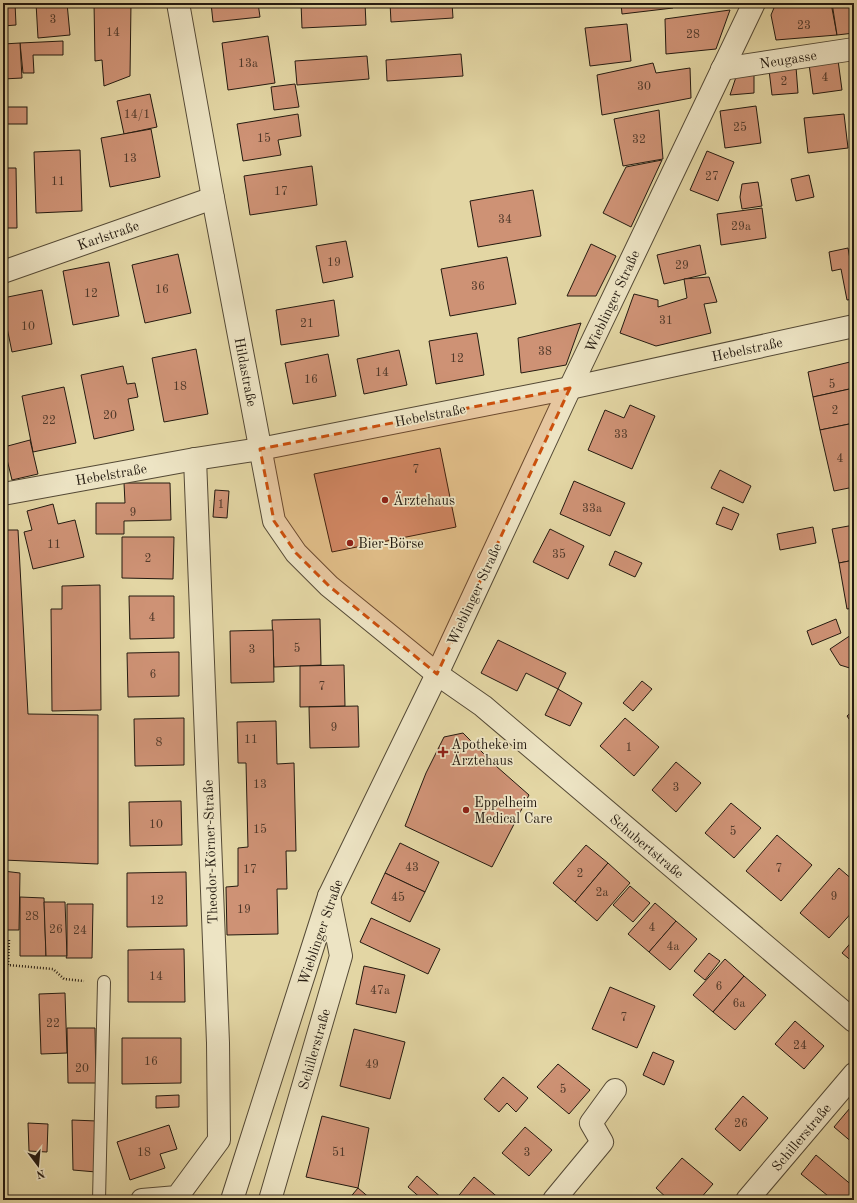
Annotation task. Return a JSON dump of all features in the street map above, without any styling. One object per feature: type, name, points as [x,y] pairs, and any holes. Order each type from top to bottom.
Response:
[{"type":"street","name":"Hildastraße","points":[[178,3],[274,521],[296,553],[329,586],[437,674]]},
{"type":"street","name":"Wieblinger Straße","points":[[232,1200],[329,896],[437,674],[570,388],[754,3]]},
{"type":"street","name":"Neugasse","points":[[722,69],[854,48]]},
{"type":"street","name":"Karlstraße","points":[[3,272],[213,198]]},
{"type":"street","name":"Hebelstraße","points":[[3,494],[260,449],[570,388],[854,326]]},
{"type":"street","name":"Theodor-Körner-Straße","points":[[142,1200],[177,1197],[219,1140],[218,1043],[196,459]]},
{"type":"street","name":"Schubertstraße","points":[[437,674],[483,706],[854,1021]]},
{"type":"street","name":"Schillerstraße","points":[[276,1197],[341,956],[329,896]]},
{"type":"street","name":"Schillerstraße","points":[[747,1200],[854,1074]]},
{"type":"street","points":[[554,1200],[602,1142],[591,1123],[616,1090]]},
{"type":"lane","points":[[99,1200],[104,982]]},
{"type":"path","points":[[9,940],[8,965],[53,969],[64,979],[104,982]]},
{"type":"highlighted area","points":[[570,388],[437,674],[329,586],[296,553],[274,521],[260,449]]},
{"type":"building","points":[[3,3],[15,3],[16,25],[3,26]]},
{"type":"building","points":[[36,3],[67,3],[70,35],[38,38]]},
{"type":"building","points":[[94,3],[131,3],[130,76],[104,86],[102,60],[95,61]]},
{"type":"building","points":[[211,3],[258,3],[260,17],[213,22]]},
{"type":"building","points":[[301,3],[365,3],[366,25],[302,28]]},
{"type":"building","points":[[390,3],[452,3],[453,18],[391,22]]},
{"type":"building","points":[[621,3],[673,3],[673,8],[622,14]]},
{"type":"building","points":[[776,3],[831,3],[837,35],[776,40],[771,15]]},
{"type":"building","points":[[832,3],[854,3],[854,33],[837,35]]},
{"type":"building","points":[[730,10],[716,49],[666,54],[665,19]]},
{"type":"building","points":[[627,24],[631,61],[590,66],[585,28]]},
{"type":"building","points":[[268,36],[275,83],[228,90],[222,43]]},
{"type":"building","points":[[63,41],[63,55],[33,55],[34,73],[23,73],[20,43]]},
{"type":"building","points":[[20,43],[22,78],[3,79],[3,44]]},
{"type":"building","points":[[461,54],[463,76],[387,81],[386,60]]},
{"type":"building","points":[[367,56],[369,79],[297,85],[295,61]]},
{"type":"building","points":[[838,60],[842,90],[813,94],[809,64]]},
{"type":"building","points":[[653,63],[656,73],[690,68],[691,98],[602,115],[597,75]]},
{"type":"building","points":[[796,67],[798,93],[772,95],[769,70]]},
{"type":"building","points":[[754,72],[754,93],[730,95],[737,74]]},
{"type":"building","points":[[295,84],[299,107],[274,110],[271,87]]},
{"type":"building","points":[[150,94],[157,127],[124,134],[117,101]]},
{"type":"building","points":[[756,106],[761,143],[725,148],[720,111]]},
{"type":"building","points":[[5,107],[27,107],[27,124],[5,124]]},
{"type":"building","points":[[659,110],[663,159],[623,166],[614,119]]},
{"type":"building","points":[[298,114],[301,136],[278,140],[281,155],[243,161],[237,124]]},
{"type":"building","points":[[844,114],[848,148],[808,153],[804,118]]},
{"type":"building","points":[[151,129],[160,177],[110,187],[101,138]]},
{"type":"building","points":[[80,150],[82,211],[36,213],[34,152]]},
{"type":"building","points":[[707,151],[734,162],[718,201],[690,190]]},
{"type":"building","points":[[662,160],[631,227],[603,213],[626,167]]},
{"type":"building","points":[[312,166],[317,205],[250,215],[244,176]]},
{"type":"building","points":[[3,168],[16,168],[17,228],[3,228]]},
{"type":"building","points":[[809,175],[814,197],[796,201],[791,179]]},
{"type":"building","points":[[758,182],[762,206],[742,209],[740,197],[742,184]]},
{"type":"building","points":[[533,190],[541,236],[478,247],[470,201]]},
{"type":"building","points":[[762,208],[766,238],[721,245],[717,214]]},
{"type":"building","points":[[346,241],[353,277],[323,283],[316,246]]},
{"type":"building","points":[[591,244],[616,256],[596,296],[567,296]]},
{"type":"building","points":[[700,245],[706,274],[664,284],[657,255]]},
{"type":"building","points":[[848,248],[851,265],[854,265],[854,299],[847,300],[841,269],[832,271],[829,252]]},
{"type":"building","points":[[178,254],[191,313],[145,323],[132,265]]},
{"type":"building","points":[[507,257],[516,304],[450,316],[441,269]]},
{"type":"building","points":[[109,262],[119,316],[73,325],[63,271]]},
{"type":"building","points":[[709,277],[717,302],[704,304],[711,333],[656,346],[620,333],[634,294],[658,300],[658,307],[687,298],[684,279]]},
{"type":"building","points":[[42,290],[52,344],[12,352],[3,308],[3,298]]},
{"type":"building","points":[[334,300],[339,336],[281,345],[276,310]]},
{"type":"building","points":[[581,323],[566,365],[521,373],[518,338]]},
{"type":"building","points":[[477,333],[484,375],[436,384],[429,341]]},
{"type":"building","points":[[196,349],[208,414],[164,422],[152,358]]},
{"type":"building","points":[[399,350],[407,385],[364,394],[357,359]]},
{"type":"building","points":[[328,354],[336,396],[293,404],[285,363]]},
{"type":"building","points":[[850,362],[854,380],[854,388],[813,397],[808,372]]},
{"type":"building","points":[[123,366],[127,384],[135,383],[138,397],[128,399],[134,430],[94,439],[81,375]]},
{"type":"building","points":[[64,387],[76,443],[33,452],[22,396]]},
{"type":"building","points":[[854,388],[854,423],[820,430],[813,397]]},
{"type":"building","points":[[630,405],[655,416],[632,469],[588,450],[605,410],[624,418]]},
{"type":"building","points":[[854,423],[854,487],[834,491],[820,430]]},
{"type":"building","points":[[30,440],[38,474],[12,480],[4,447]]},
{"type":"building","name":"Ärztehaus","points":[[440,448],[456,527],[332,552],[314,474]]},
{"type":"building","points":[[720,470],[751,486],[743,503],[711,488]]},
{"type":"building","points":[[574,481],[625,503],[610,536],[560,514]]},
{"type":"building","points":[[124,483],[170,483],[171,520],[124,521],[124,534],[96,534],[96,503],[125,503]]},
{"type":"building","points":[[215,490],[229,491],[227,518],[213,517]]},
{"type":"building","points":[[53,504],[58,524],[75,520],[84,557],[33,569],[24,532],[32,530],[27,511]]},
{"type":"building","points":[[723,507],[739,514],[732,530],[716,524]]},
{"type":"building","points":[[854,525],[854,560],[839,563],[832,529]]},
{"type":"building","points":[[813,527],[816,543],[780,550],[777,534]]},
{"type":"building","points":[[550,529],[584,546],[568,579],[533,562]]},
{"type":"building","points":[[3,530],[18,530],[28,714],[98,715],[98,864],[3,860]]},
{"type":"building","points":[[122,537],[174,537],[173,579],[122,578]]},
{"type":"building","points":[[615,551],[642,563],[635,577],[609,565]]},
{"type":"building","points":[[854,560],[854,608],[847,609],[839,563]]},
{"type":"building","points":[[100,585],[101,710],[52,711],[51,609],[62,609],[62,586]]},
{"type":"building","points":[[129,596],[174,596],[174,638],[130,639]]},
{"type":"building","points":[[320,619],[321,665],[274,667],[272,620]]},
{"type":"building","points":[[836,619],[841,633],[812,645],[807,631]]},
{"type":"building","points":[[273,630],[274,682],[231,683],[230,631]]},
{"type":"building","points":[[854,633],[853,669],[840,665],[830,649]]},
{"type":"building","points":[[498,640],[566,673],[558,689],[526,673],[517,691],[481,673]]},
{"type":"building","points":[[179,652],[179,696],[128,697],[127,653]]},
{"type":"building","points":[[344,665],[345,706],[300,707],[300,666]]},
{"type":"building","points":[[642,681],[652,689],[633,711],[623,703]]},
{"type":"building","points":[[558,689],[582,703],[570,726],[545,715]]},
{"type":"building","points":[[358,706],[359,747],[310,748],[309,707]]},
{"type":"building","points":[[854,710],[854,726],[847,716]]},
{"type":"building","points":[[184,718],[184,765],[135,766],[134,719]]},
{"type":"building","points":[[625,718],[659,747],[634,776],[600,746]]},
{"type":"building","points":[[276,721],[277,764],[294,763],[296,851],[286,851],[287,889],[277,889],[278,934],[227,935],[226,887],[238,886],[238,848],[248,847],[246,763],[238,763],[237,722]]},
{"type":"building","name":"Eppelheim Medical Care","points":[[463,733],[496,766],[529,795],[492,867],[405,826],[426,773],[444,737]]},
{"type":"building","points":[[676,762],[701,783],[676,812],[652,790]]},
{"type":"building","points":[[181,801],[182,845],[130,846],[129,802]]},
{"type":"building","points":[[731,803],[761,828],[734,858],[705,833]]},
{"type":"building","points":[[777,835],[812,865],[781,901],[746,871]]},
{"type":"building","points":[[400,843],[439,862],[425,892],[385,873]]},
{"type":"building","points":[[586,845],[608,863],[575,902],[553,883]]},
{"type":"building","points":[[608,863],[630,883],[597,921],[575,902]]},
{"type":"building","points":[[839,868],[854,881],[854,910],[829,938],[800,913]]},
{"type":"building","points":[[3,871],[20,873],[19,930],[3,930]]},
{"type":"building","points":[[186,872],[187,926],[127,927],[127,873]]},
{"type":"building","points":[[385,873],[425,892],[410,922],[371,903]]},
{"type":"building","points":[[630,886],[650,903],[633,922],[613,905]]},
{"type":"building","points":[[20,897],[44,898],[46,956],[20,956]]},
{"type":"building","points":[[44,902],[65,902],[67,956],[46,956]]},
{"type":"building","points":[[655,903],[676,921],[649,952],[628,934]]},
{"type":"building","points":[[67,904],[93,904],[92,958],[66,958]]},
{"type":"building","points":[[371,918],[440,949],[428,974],[360,942]]},
{"type":"building","points":[[676,921],[697,939],[670,970],[649,952]]},
{"type":"building","points":[[854,939],[854,963],[842,953]]},
{"type":"building","points":[[184,949],[185,1002],[128,1002],[128,950]]},
{"type":"building","points":[[709,953],[720,961],[705,980],[694,971]]},
{"type":"building","points":[[725,959],[744,976],[713,1012],[693,995]]},
{"type":"building","points":[[364,966],[405,975],[396,1013],[356,1004]]},
{"type":"building","points":[[744,976],[766,995],[735,1030],[713,1012]]},
{"type":"building","points":[[610,987],[655,1006],[637,1048],[592,1029]]},
{"type":"building","points":[[65,993],[67,1053],[41,1054],[39,994]]},
{"type":"building","points":[[795,1021],[824,1046],[804,1069],[775,1044]]},
{"type":"building","points":[[67,1028],[95,1028],[96,1083],[68,1083]]},
{"type":"building","points":[[354,1029],[405,1042],[390,1099],[340,1086]]},
{"type":"building","points":[[122,1038],[181,1038],[181,1083],[122,1084]]},
{"type":"building","points":[[653,1052],[674,1061],[664,1085],[643,1075]]},
{"type":"building","points":[[558,1064],[590,1090],[569,1114],[537,1087]]},
{"type":"building","points":[[503,1077],[528,1098],[516,1112],[507,1103],[499,1112],[484,1099]]},
{"type":"building","points":[[179,1095],[179,1107],[156,1108],[156,1096]]},
{"type":"building","points":[[743,1096],[768,1118],[740,1151],[715,1129]]},
{"type":"building","points":[[850,1108],[854,1111],[854,1144],[834,1127]]},
{"type":"building","points":[[322,1116],[369,1128],[358,1188],[306,1177]]},
{"type":"building","points":[[72,1120],[97,1121],[96,1172],[73,1170]]},
{"type":"building","points":[[28,1123],[48,1124],[47,1152],[29,1151]]},
{"type":"building","points":[[169,1125],[177,1149],[160,1154],[165,1168],[130,1180],[117,1142]]},
{"type":"building","points":[[525,1127],[552,1150],[529,1176],[502,1153]]},
{"type":"building","points":[[816,1155],[854,1187],[854,1200],[833,1200],[801,1174]]},
{"type":"building","points":[[682,1158],[713,1184],[699,1200],[669,1200],[656,1188]]},
{"type":"building","points":[[417,1176],[444,1200],[423,1200],[408,1187]]},
{"type":"building","points":[[474,1177],[501,1200],[455,1200]]},
{"type":"building","points":[[358,1188],[372,1200],[348,1200]]},
{"type":"place","name":"Ärztehaus","points":[[385,500]]},
{"type":"place","name":"Bier-Börse","points":[[350,543]]},
{"type":"place","name":"Apotheke im Ärztehaus","points":[[443,752]]},
{"type":"place","name":"Eppelheim Medical Care","points":[[466,810]]}]
